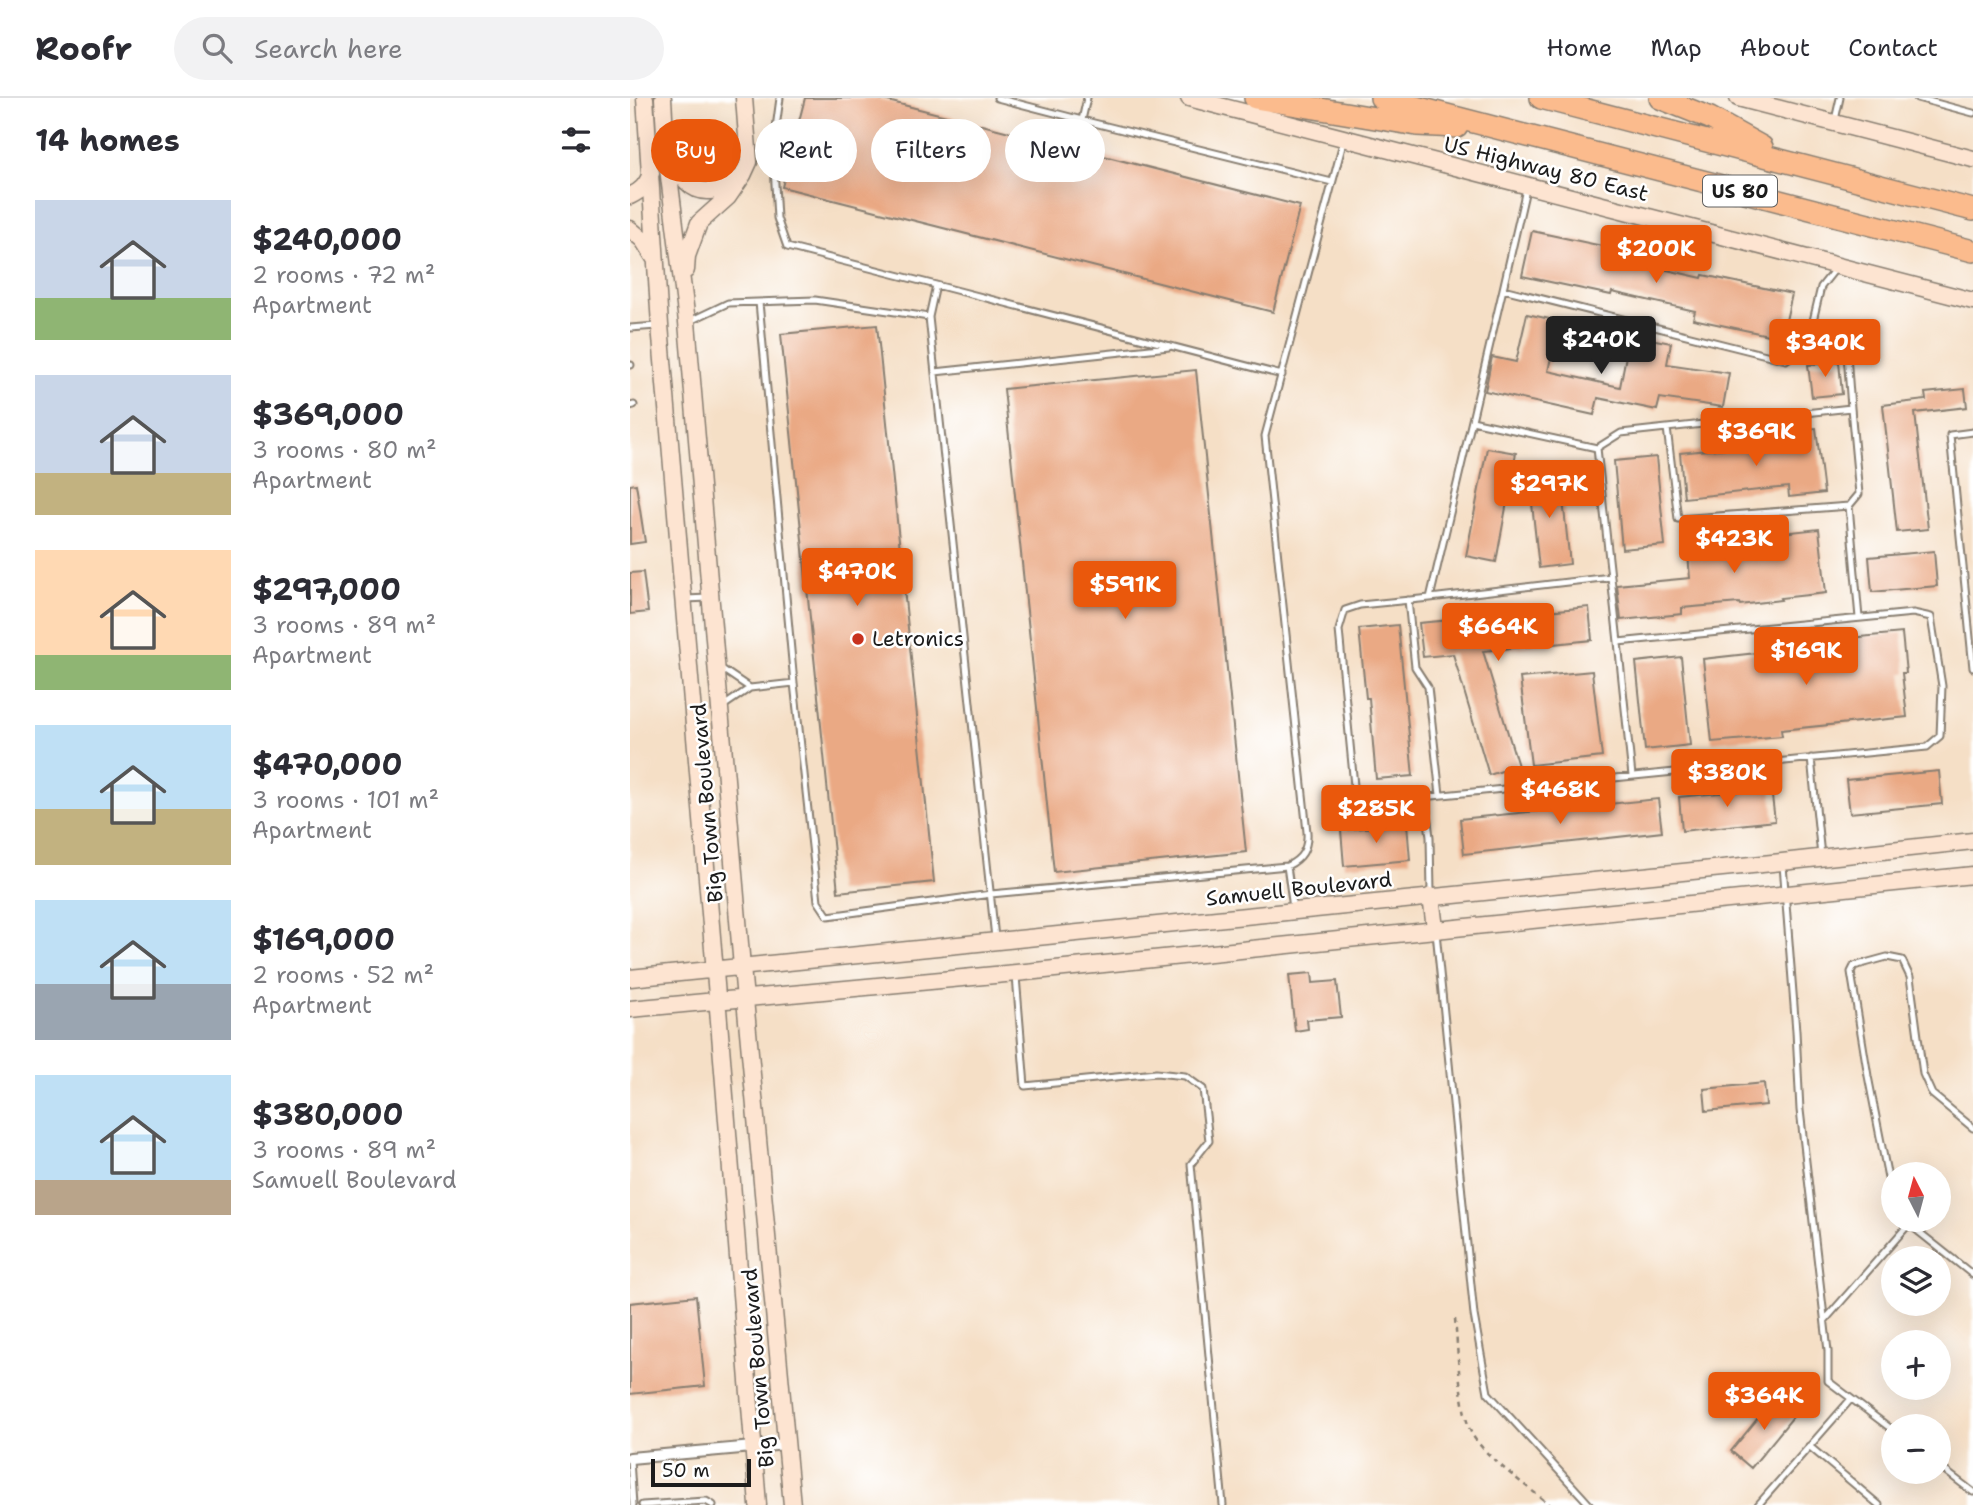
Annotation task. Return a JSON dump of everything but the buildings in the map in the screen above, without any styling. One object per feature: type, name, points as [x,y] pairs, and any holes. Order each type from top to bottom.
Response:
[{"type":"highway","points":[[1255,98],[1417,125],[1507,131]]},
{"type":"highway","name":"US 80","points":[[1381,98],[1973,251]]},
{"type":"highway","name":"US 80","points":[[1541,98],[1973,210]]},
{"type":"highway","points":[[1660,98],[1710,118],[1788,162]]},
{"type":"main road","name":"Big Town Boulevard","points":[[645,98],[651,173]]},
{"type":"main road","name":"Big Town Boulevard","points":[[663,98],[664,119]]},
{"type":"main road","points":[[684,293],[687,256],[699,223],[728,197],[749,162],[744,98]]},
{"type":"main road","name":"US Highway 80 East","points":[[1189,98],[1973,301]]},
{"type":"main road","points":[[1738,98],[1973,159]]},
{"type":"main road","points":[[630,196],[642,189],[651,173]]},
{"type":"main road","name":"Big Town Boulevard","points":[[652,182],[660,326],[758,1505]]},
{"type":"main road","name":"Big Town Boulevard","points":[[670,182],[687,322],[742,967],[792,1505]]},
{"type":"main road","points":[[688,182],[696,188],[718,191],[734,182]]},
{"type":"main road","points":[[630,229],[643,240],[656,261]]},
{"type":"main road","points":[[660,326],[687,322]]},
{"type":"main road","name":"Samuell Boulevard","points":[[630,1009],[1016,973],[1295,927],[1431,896],[1973,841]]},
{"type":"main road","name":"Samuell Boulevard","points":[[630,978],[996,941],[1295,927],[1435,929],[1973,875]]},
{"type":"main road","points":[[1431,896],[1435,929]]},
{"type":"street","points":[[630,1459],[786,1444]]},
{"type":"lane","points":[[780,98],[773,150],[778,218],[786,247],[1282,374]]},
{"type":"lane","points":[[997,98],[1078,119]]},
{"type":"lane","points":[[1082,119],[1087,98]]},
{"type":"lane","points":[[1834,123],[1840,98]]},
{"type":"lane","points":[[1917,98],[1973,113]]},
{"type":"lane","points":[[1105,126],[1332,182]]},
{"type":"lane","points":[[759,302],[794,682],[818,901],[828,916],[990,894],[1287,866],[1301,856],[1307,841],[1265,436],[1344,139]]},
{"type":"lane","points":[[1430,598],[1527,186]]},
{"type":"lane","points":[[1503,289],[1786,360],[1803,348],[1821,287],[1838,267]]},
{"type":"lane","points":[[936,285],[929,317],[996,941]]},
{"type":"lane","points":[[687,322],[728,303],[815,300],[929,317]]},
{"type":"lane","points":[[630,328],[660,326]]},
{"type":"lane","points":[[1810,330],[1836,337],[1847,354],[1859,494],[1849,506],[1859,618]]},
{"type":"lane","points":[[935,372],[1174,347]]},
{"type":"lane","points":[[1472,421],[1597,448],[1621,433],[1852,408]]},
{"type":"lane","points":[[1667,428],[1678,519],[1849,506]]},
{"type":"lane","points":[[1973,432],[1950,435],[1973,668]]},
{"type":"lane","points":[[1597,448],[1632,776]]},
{"type":"lane","points":[[1611,578],[1360,605],[1345,610],[1339,630],[1354,796],[1362,803],[1927,747],[1940,736],[1942,686],[1931,617],[1913,613],[1618,642]]},
{"type":"lane","points":[[683,599],[710,598]]},
{"type":"lane","points":[[1408,600],[1415,667],[1428,687],[1440,796]]},
{"type":"lane","points":[[716,665],[750,688]]},
{"type":"lane","points":[[720,709],[750,688],[794,682]]},
{"type":"lane","points":[[1811,758],[1822,858]]},
{"type":"lane","points":[[1425,797],[1430,837],[1431,896]]},
{"type":"lane","points":[[1783,862],[1800,1110],[1825,1320],[1828,1381],[1881,1421]]},
{"type":"lane","points":[[1287,866],[1295,927]]},
{"type":"lane","points":[[1435,929],[1474,1315],[1488,1393],[1590,1505]]},
{"type":"lane","points":[[1885,1162],[1851,972],[1854,966],[1887,957],[1902,960],[1910,977],[1923,1074],[1933,1094],[1973,1128]]},
{"type":"lane","points":[[1016,973],[1025,1086],[1156,1073],[1185,1076],[1203,1089],[1209,1141],[1191,1164],[1223,1505]]},
{"type":"lane","points":[[1825,1320],[1900,1232]]},
{"type":"lane","points":[[1920,1232],[1973,1275]]},
{"type":"lane","points":[[1758,1505],[1851,1399]]},
{"type":"lane","points":[[1810,1446],[1879,1505]]},
{"type":"lane","points":[[630,1459],[633,1505]]},
{"type":"lane","points":[[1951,1475],[1973,1492]]},
{"type":"lane","points":[[642,1505],[706,1501],[713,1505]]},
{"type":"path","points":[[1455,1319],[1464,1411],[1472,1434],[1492,1456],[1550,1505]]},
{"type":"place","name":"Letronics","points":[[858,639]]}]
